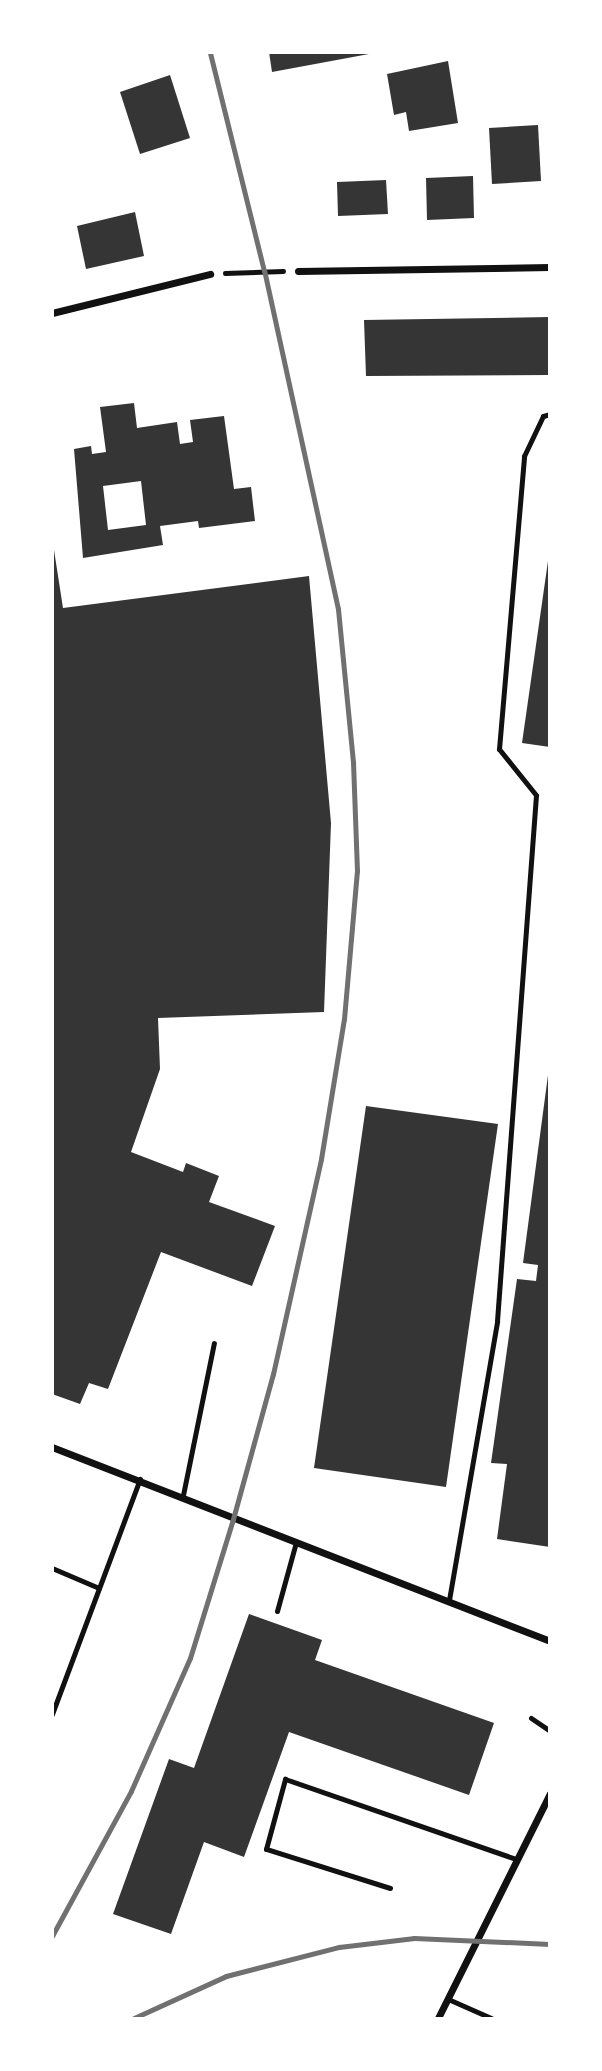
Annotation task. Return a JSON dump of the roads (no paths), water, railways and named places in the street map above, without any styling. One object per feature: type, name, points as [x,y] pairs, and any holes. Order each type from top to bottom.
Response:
[{"type":"street","points":[[298,271],[550,267]]},
{"type":"street","points":[[52,313],[210,274]]},
{"type":"street","points":[[52,1447],[183,1495],[550,1641]]},
{"type":"street","points":[[438,2018],[550,1793]]},
{"type":"lane","points":[[449,1600],[497,1321],[536,795],[499,749],[524,456],[543,416],[550,414]]},
{"type":"lane","points":[[183,1495],[214,1343]]},
{"type":"lane","points":[[52,1714],[139,1479]]},
{"type":"lane","points":[[277,1611],[296,1542]]},
{"type":"lane","points":[[52,1568],[99,1588]]},
{"type":"lane","points":[[531,1718],[550,1731]]},
{"type":"lane","points":[[390,1888],[266,1849],[285,1779],[516,1860]]},
{"type":"lane","points":[[448,1998],[491,2018]]},
{"type":"railway","points":[[52,1936],[131,1791],[190,1658],[233,1519],[273,1374],[321,1159],[344,1019],[357,871],[353,762],[338,609],[264,271],[210,52]]},
{"type":"railway","points":[[134,2018],[226,1976],[339,1947],[414,1938],[550,1944]]}]
